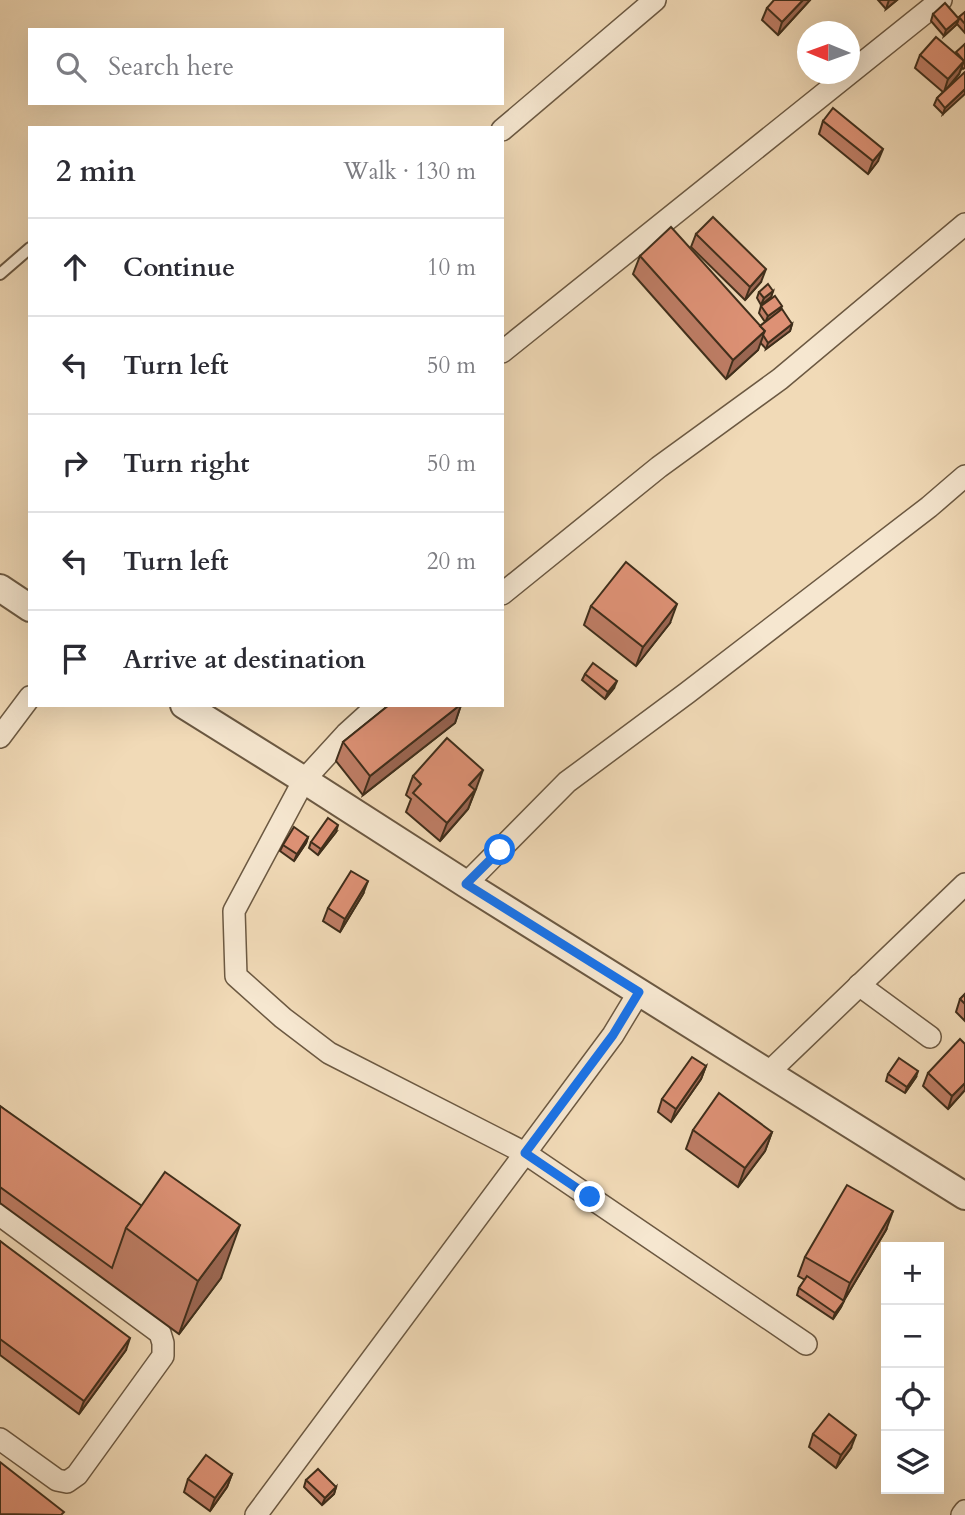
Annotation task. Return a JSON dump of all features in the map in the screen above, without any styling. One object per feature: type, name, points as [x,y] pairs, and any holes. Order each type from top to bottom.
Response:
[{"type":"street","points":[[504,129],[655,0]]},
{"type":"street","points":[[504,350],[941,0]]},
{"type":"street","points":[[504,592],[659,467],[780,379],[965,224]]},
{"type":"street","points":[[466,884],[567,782],[907,524],[965,476]]},
{"type":"street","points":[[0,588],[28,607]]},
{"type":"street","points":[[0,737],[28,699]]},
{"type":"street","points":[[187,707],[965,1196]]},
{"type":"street","points":[[376,707],[346,734],[304,780],[234,911],[236,976],[329,1053],[525,1153],[806,1344]]},
{"type":"street","points":[[768,1073],[965,884]]},
{"type":"street","points":[[859,985],[930,1037]]},
{"type":"street","points":[[256,1515],[613,1035],[639,992]]},
{"type":"street","points":[[0,1215],[160,1333],[163,1343],[163,1356],[77,1475],[67,1482],[57,1480],[0,1439]]},
{"type":"street","points":[[962,1515],[965,1511]]},
{"type":"lane","points":[[0,274],[28,250]]},
{"type":"building","points":[[774,0],[803,0],[782,22],[767,8]]},
{"type":"building","points":[[945,3],[959,19],[946,30],[933,14]]},
{"type":"building","points":[[965,12],[965,24],[959,17]]},
{"type":"building","points":[[936,37],[964,61],[948,79],[920,55]]},
{"type":"building","points":[[965,44],[965,62],[956,52]]},
{"type":"building","points":[[965,72],[965,89],[945,108],[937,98]]},
{"type":"building","points":[[833,108],[883,149],[873,161],[823,121]]},
{"type":"building","points":[[713,217],[766,269],[750,287],[696,234]]},
{"type":"building","points":[[671,227],[765,331],[733,360],[640,256]]},
{"type":"building","points":[[768,284],[773,291],[764,298],[759,292]]},
{"type":"building","points":[[775,296],[782,306],[768,316],[761,306]]},
{"type":"building","points":[[782,309],[792,324],[768,343],[763,335],[765,331],[760,326]]},
{"type":"building","points":[[626,562],[677,604],[643,647],[591,606]]},
{"type":"building","points":[[593,663],[617,681],[608,692],[585,674]]},
{"type":"building","points":[[387,707],[457,707],[370,776],[343,742]]},
{"type":"building","points":[[447,738],[483,770],[469,785],[475,790],[447,823],[413,793],[421,784],[413,776]]},
{"type":"building","points":[[328,818],[338,825],[321,849],[311,842]]},
{"type":"building","points":[[294,827],[308,837],[297,854],[283,845]]},
{"type":"building","points":[[351,871],[368,881],[345,919],[328,908]]},
{"type":"building","points":[[960,1039],[965,1044],[965,1083],[952,1096],[928,1073]]},
{"type":"building","points":[[692,1057],[706,1066],[676,1109],[662,1099]]},
{"type":"building","points":[[899,1058],[918,1071],[907,1087],[888,1074]]},
{"type":"building","points":[[719,1093],[772,1132],[745,1168],[693,1130]]},
{"type":"building","points":[[0,1106],[142,1206],[126,1228],[112,1268],[0,1187]]},
{"type":"building","points":[[165,1172],[240,1225],[198,1281],[126,1228]]},
{"type":"building","points":[[847,1185],[893,1211],[850,1283],[805,1257]]},
{"type":"building","points":[[0,1241],[130,1338],[84,1401],[0,1339]]},
{"type":"building","points":[[807,1276],[844,1301],[835,1313],[799,1288]]},
{"type":"building","points":[[829,1414],[856,1435],[841,1455],[813,1434]]},
{"type":"building","points":[[206,1455],[232,1474],[215,1498],[188,1479]]},
{"type":"building","points":[[0,1462],[64,1512],[61,1515],[0,1514]]},
{"type":"building","points":[[318,1469],[336,1487],[325,1498],[306,1480]]},
{"type":"route","points":[[500,850],[466,884],[639,992],[613,1035],[525,1153],[590,1197]]}]
